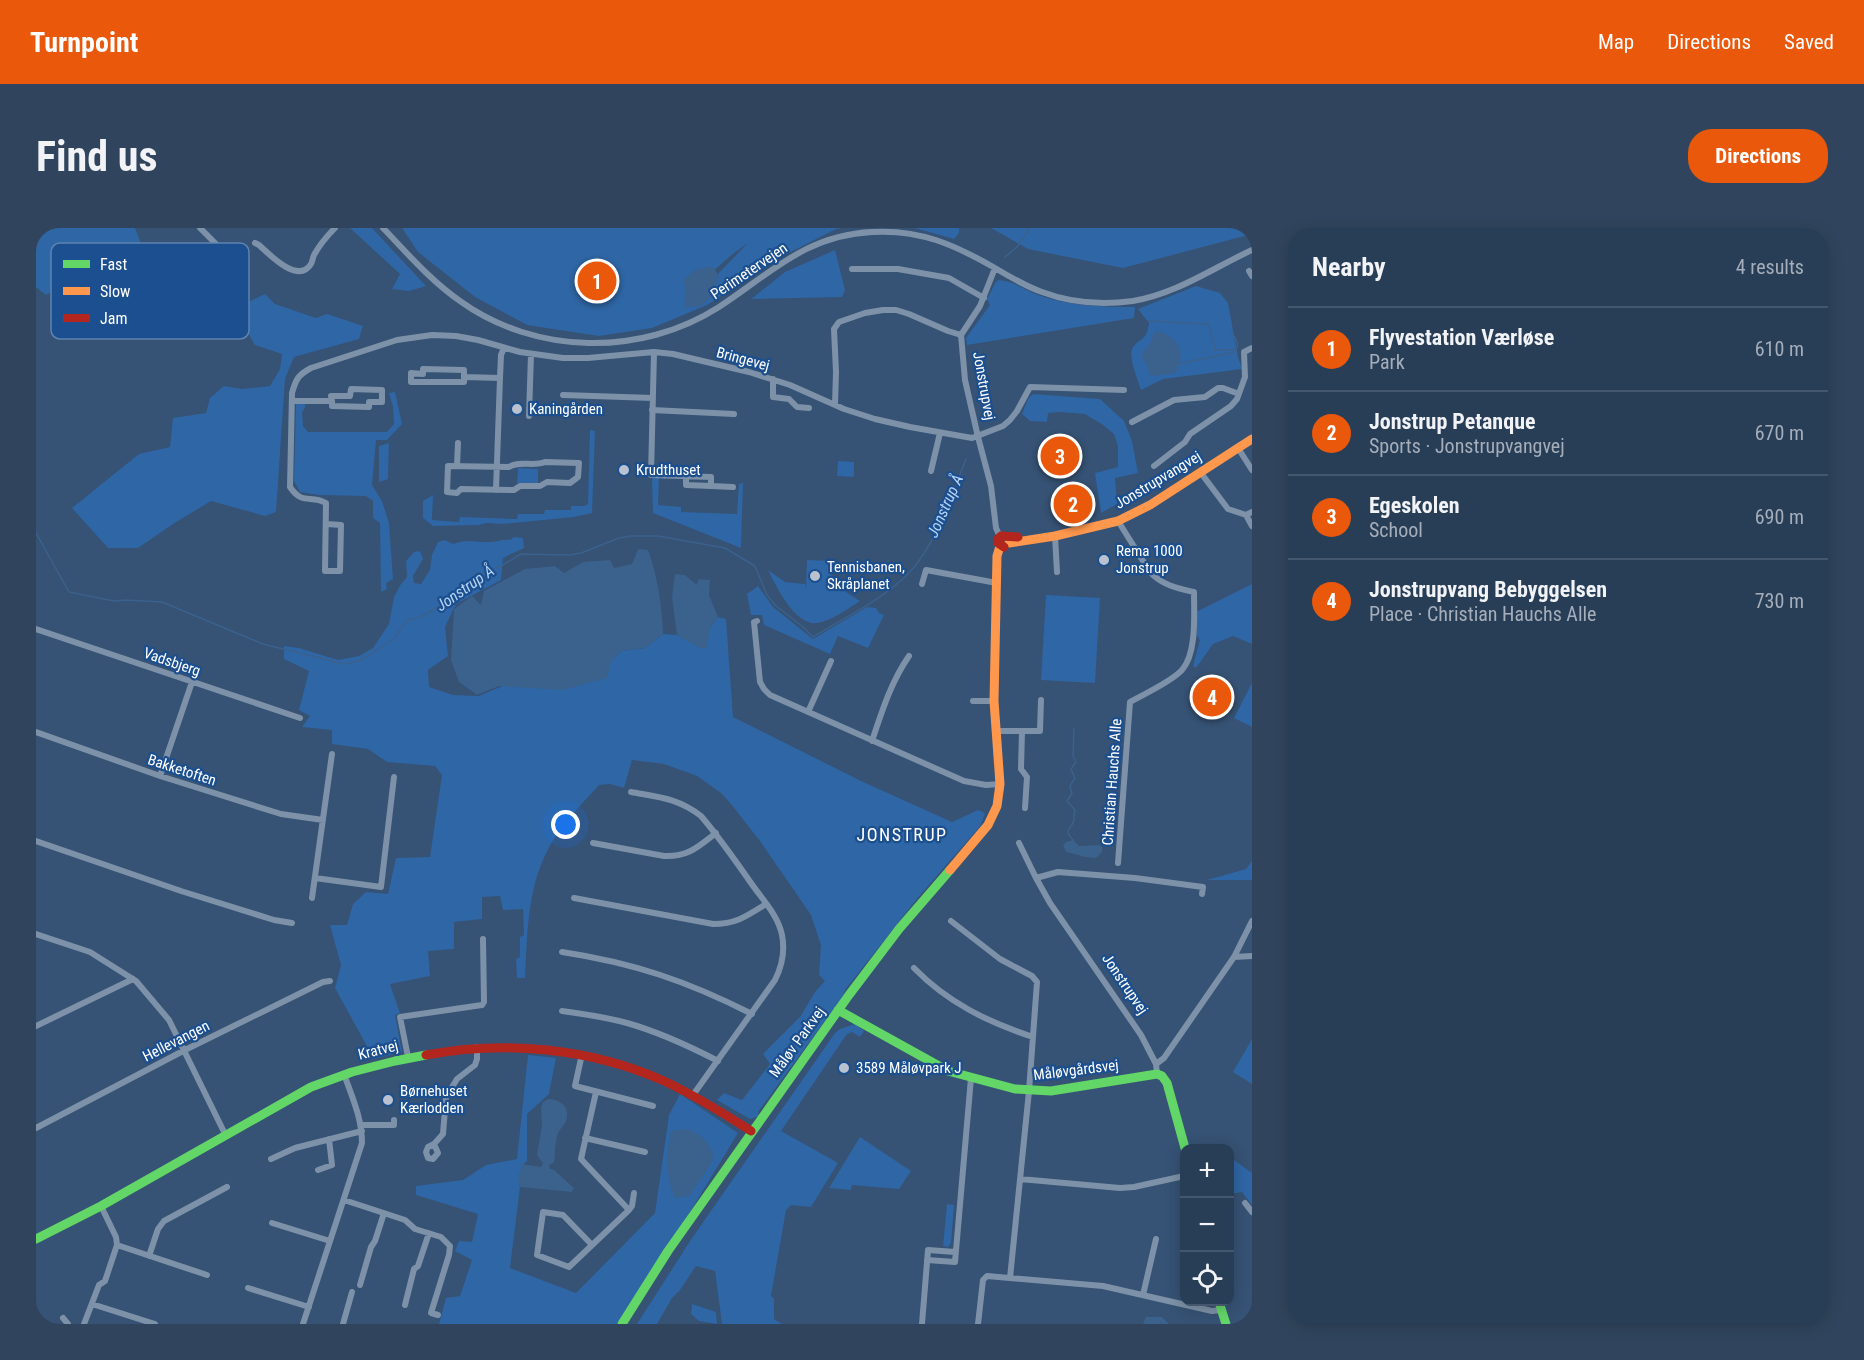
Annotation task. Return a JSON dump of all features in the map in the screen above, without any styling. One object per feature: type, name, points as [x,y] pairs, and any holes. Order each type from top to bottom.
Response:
[{"type":"street","points":[[200,228],[215,243]]},
{"type":"street","points":[[255,243],[289,270],[306,270],[334,228]]},
{"type":"street","name":"Perimetervejen","points":[[383,228],[438,284],[489,321],[533,336],[573,343],[603,343],[637,339],[675,329],[718,307],[800,252],[856,233],[891,231],[925,236],[957,248],[1042,292],[1088,302],[1110,303],[1161,294],[1252,250]]},
{"type":"street","name":"Jonstrupvej","points":[[995,268],[984,298],[961,335],[966,380],[991,486],[995,515],[1004,541],[997,556],[994,701],[1000,784]]},
{"type":"street","points":[[852,269],[898,269],[949,278],[984,298]]},
{"type":"street","points":[[835,405],[836,372],[833,341],[834,328],[839,321],[865,313],[896,310],[961,335]]},
{"type":"street","name":"Bringevej","points":[[292,401],[296,380],[311,368],[406,338],[432,335],[456,336],[531,354],[563,358],[654,352],[693,358],[790,385],[874,419],[940,433],[978,437]]},
{"type":"street","points":[[496,490],[501,355],[504,348]]},
{"type":"street","points":[[1154,466],[1185,442],[1190,434],[1231,406],[1239,394],[1245,377],[1244,352],[1252,348]]},
{"type":"street","points":[[654,352],[651,475],[711,477],[711,486],[733,487]]},
{"type":"street","points":[[529,416],[531,354]]},
{"type":"street","points":[[423,369],[464,370],[464,376],[464,382],[411,382],[411,373],[423,374],[423,369]]},
{"type":"street","points":[[464,376],[500,378]]},
{"type":"street","points":[[773,380],[773,397],[789,399],[797,407],[809,408]]},
{"type":"street","points":[[978,437],[1003,426],[1010,420],[1030,387],[1124,390]]},
{"type":"street","points":[[1132,422],[1174,400],[1205,397],[1218,388],[1239,394]]},
{"type":"street","points":[[351,389],[382,390],[382,402],[369,402],[369,407],[332,406],[332,401],[332,396],[350,396],[351,389]]},
{"type":"street","points":[[563,395],[653,398]]},
{"type":"street","points":[[327,524],[341,525],[340,571],[326,571],[326,503],[322,500],[306,500],[298,497],[290,487],[292,401],[332,401]]},
{"type":"street","points":[[652,410],[734,414]]},
{"type":"street","points":[[931,471],[940,433]]},
{"type":"street","name":"Jonstrupvangvej","points":[[1004,541],[1055,536],[1118,521],[1150,505],[1252,439]]},
{"type":"street","points":[[457,466],[458,443]]},
{"type":"street","points":[[1238,448],[1252,470]]},
{"type":"street","points":[[579,463],[578,477],[570,483],[547,482],[540,486],[520,486],[514,490],[461,489],[458,493],[447,492],[448,466],[457,466],[509,467],[514,464],[579,463]]},
{"type":"street","points":[[1201,473],[1228,509],[1249,513],[1252,526]]},
{"type":"street","name":"Christian Hauchs Alle","points":[[1118,521],[1150,572],[1173,588],[1194,592],[1194,602],[1192,644],[1183,669],[1156,688],[1130,702],[1118,863]]},
{"type":"street","points":[[1055,536],[1057,572]]},
{"type":"street","points":[[922,584],[926,570],[997,583]]},
{"type":"street","points":[[757,621],[754,622],[760,682],[770,695],[964,781],[986,785],[1000,784]]},
{"type":"street","name":"Vadsbjerg","points":[[36,629],[300,718]]},
{"type":"street","points":[[872,741],[891,686],[909,656]]},
{"type":"street","points":[[808,712],[831,661]]},
{"type":"street","points":[[160,776],[192,682]]},
{"type":"street","points":[[995,731],[1040,731],[1041,700]]},
{"type":"street","points":[[973,701],[994,701]]},
{"type":"street","points":[[1022,731],[1022,769],[1027,777],[1026,808]]},
{"type":"street","name":"Bakketoften","points":[[36,732],[160,776],[281,813],[323,820]]},
{"type":"street","points":[[312,898],[332,754]]},
{"type":"street","points":[[315,878],[381,887],[394,777]]},
{"type":"street","name":"Måløv Parkvej","points":[[622,1324],[668,1251],[840,1007],[898,929],[988,825],[997,806],[1000,784]]},
{"type":"street","points":[[631,792],[674,800],[689,806],[701,816],[716,833],[777,920],[782,934],[782,958],[775,980],[693,1095]]},
{"type":"street","points":[[593,843],[675,856],[694,849],[716,833]]},
{"type":"street","points":[[36,841],[195,895],[283,923],[292,923]]},
{"type":"street","name":"Jonstrupvej","points":[[1019,843],[1050,903],[1141,1035],[1156,1069],[1167,1083],[1184,1144]]},
{"type":"street","points":[[1036,878],[1058,872],[1135,878],[1203,887],[1202,894]]},
{"type":"street","points":[[574,898],[713,924],[728,924],[740,920],[766,904]]},
{"type":"street","points":[[951,921],[1000,959],[1032,976],[1037,982],[1029,1091],[1010,1278]]},
{"type":"street","points":[[1156,1069],[1234,957],[1252,921]]},
{"type":"street","points":[[36,934],[90,952],[133,979],[169,1020],[226,1136]]},
{"type":"street","points":[[408,1058],[400,1017],[483,1003],[483,939]]},
{"type":"street","points":[[562,952],[604,958],[673,978],[709,992],[752,1014]]},
{"type":"street","points":[[1234,957],[1252,956]]},
{"type":"street","points":[[914,968],[967,1010],[1003,1027],[1033,1037]]},
{"type":"street","points":[[36,1026],[133,979]]},
{"type":"street","name":"Hellevangen","points":[[36,1128],[185,1050],[323,982],[330,981]]},
{"type":"street","name":"Måløvgårdsvej","points":[[840,1007],[948,1071],[1029,1091],[1080,1088],[1156,1069]]},
{"type":"street","points":[[562,1011],[629,1024],[687,1045],[718,1061]]},
{"type":"street","points":[[434,1144],[443,1134],[446,1097],[457,1079],[475,1065],[477,1047]]},
{"type":"street","name":"Kratvej","points":[[36,1239],[226,1136],[304,1090],[344,1074],[375,1065],[437,1052],[477,1047],[540,1048],[582,1054],[632,1068],[693,1095],[751,1131]]},
{"type":"street","points":[[582,1054],[575,1086],[652,1106]]},
{"type":"street","points":[[303,1324],[362,1143],[362,1128],[344,1074]]},
{"type":"street","points":[[927,1260],[955,1262],[971,1078]]},
{"type":"street","points":[[596,1092],[581,1159],[628,1210]]},
{"type":"street","points":[[271,1159],[296,1148],[362,1128],[394,1125],[394,1120]]},
{"type":"street","points":[[585,1138],[645,1152]]},
{"type":"street","points":[[318,1170],[332,1166],[329,1139]]},
{"type":"street","points":[[1020,1179],[1120,1188],[1180,1177]]},
{"type":"street","points":[[149,1256],[164,1221],[227,1187]]},
{"type":"street","points":[[592,1245],[563,1215],[543,1212],[537,1255],[569,1267],[592,1245],[632,1206],[634,1193]]},
{"type":"street","points":[[344,1200],[405,1220],[415,1229],[441,1237],[450,1246],[431,1313],[438,1315]]},
{"type":"street","points":[[1245,1203],[1252,1212]]},
{"type":"street","points":[[84,1324],[99,1285],[105,1281],[117,1245],[116,1237],[100,1206]]},
{"type":"street","points":[[360,1286],[384,1213]]},
{"type":"street","points":[[272,1223],[330,1241]]},
{"type":"street","points":[[405,1305],[414,1269],[418,1266],[429,1233]]},
{"type":"street","points":[[1143,1295],[1156,1239]]},
{"type":"street","points":[[117,1245],[207,1275]]},
{"type":"street","points":[[922,1324],[928,1250],[955,1252]]},
{"type":"street","points":[[978,1324],[983,1280],[987,1276],[1102,1286],[1180,1304]]},
{"type":"street","points":[[248,1288],[309,1307]]},
{"type":"street","points":[[343,1324],[352,1292]]},
{"type":"street","points":[[92,1304],[155,1324]]},
{"type":"street","points":[[1190,1306],[1212,1311],[1220,1306],[1226,1324]]},
{"type":"street","points":[[63,1318],[68,1324]]},
{"type":"shaded area","points":[[36,228],[135,228],[141,243],[51,243],[51,292],[46,295],[36,287]]},
{"type":"shaded area","points":[[350,228],[372,228],[426,286],[409,291],[392,289],[400,274]]},
{"type":"shaded area","points":[[402,228],[842,228],[775,260],[707,305],[652,328],[599,336],[527,325],[475,297],[418,252]],"holes":[[[748,243],[704,288],[695,287]]]},
{"type":"shaded area","points":[[915,228],[959,228],[959,233],[954,239]]},
{"type":"shaded area","points":[[991,228],[1252,228],[1252,234],[1123,268],[1028,249]]},
{"type":"shaded area","points":[[835,250],[845,290],[842,297],[751,299],[785,272]]},
{"type":"shaded area","points":[[713,267],[719,276],[711,297],[701,306],[684,307],[686,295],[684,280],[696,269]]},
{"type":"shaded area","points":[[999,280],[1062,302],[1135,307],[1134,318],[967,345],[966,338],[990,305],[987,299]]},
{"type":"shaded area","points":[[1196,286],[1220,293],[1228,303],[1242,369],[1163,379],[1141,390],[1131,351],[1145,336],[1149,323],[1138,309]]},
{"type":"shaded area","points":[[265,294],[275,304],[316,318],[327,314],[363,326],[359,339],[294,357],[285,379],[276,512],[265,516],[211,501],[138,548],[108,548],[72,508],[139,454],[170,447],[173,418],[206,413],[210,398],[224,386],[242,389],[270,386],[280,369],[282,354],[255,345],[249,335],[249,302]]},
{"type":"shaded area","points":[[1155,331],[1169,336],[1178,346],[1180,359],[1175,373],[1153,376],[1149,374],[1141,355],[1150,344]]},
{"type":"shaded area","points":[[395,392],[402,424],[387,440],[376,440],[372,485],[382,501],[389,523],[393,579],[386,583],[387,589],[381,592],[380,523],[373,518],[373,501],[366,496],[319,495],[300,492],[294,481],[296,404],[305,402],[302,412],[303,426],[308,432],[387,432],[394,424],[389,393]]},
{"type":"shaded area","points":[[1033,394],[1100,399],[1124,421],[1132,441],[1138,473],[1115,478],[1117,504],[1101,513],[1095,473],[1118,467],[1118,446],[1114,434],[1085,414],[1048,413],[1047,422],[1030,421],[1022,414],[1028,399]]},
{"type":"shaded area","points":[[590,430],[595,431],[592,513],[574,517],[478,525],[433,526],[423,518],[423,501],[433,495],[432,520],[459,522],[460,517],[517,519],[518,514],[544,514],[545,510],[571,510],[571,506],[588,504]]},
{"type":"shaded area","points":[[389,443],[388,479],[379,482],[379,446]]},
{"type":"shaded area","points":[[838,461],[854,462],[854,477],[837,476]]},
{"type":"shaded area","points":[[518,468],[538,469],[538,484],[517,483]]},
{"type":"shaded area","points":[[652,478],[659,478],[658,505],[681,507],[681,512],[737,514],[739,484],[743,483],[741,548],[653,513]]},
{"type":"shaded area","points":[[1087,485],[1086,513],[1074,514],[1074,510],[1061,510],[1061,496],[1072,496],[1073,499],[1077,499],[1077,486]]},
{"type":"shaded area","points":[[514,537],[523,538],[524,548],[503,558],[501,580],[456,604],[445,627],[448,656],[428,670],[429,687],[453,695],[479,696],[512,682],[616,656],[621,651],[645,648],[663,634],[677,635],[701,648],[718,617],[726,619],[733,717],[861,781],[952,822],[978,810],[985,813],[981,825],[920,895],[845,990],[844,995],[758,1112],[759,1116],[750,1119],[717,1100],[724,1093],[742,1100],[770,1064],[763,1054],[800,1017],[815,992],[825,981],[819,975],[821,945],[811,915],[760,841],[731,804],[721,793],[697,776],[664,764],[632,760],[624,788],[610,784],[599,785],[566,821],[550,845],[536,881],[532,900],[525,978],[517,978],[516,959],[520,957],[520,937],[524,935],[523,909],[503,910],[500,896],[482,897],[482,919],[454,922],[454,949],[428,951],[430,976],[390,984],[400,1013],[395,1015],[402,1052],[374,1059],[335,988],[341,965],[330,925],[347,925],[353,904],[366,892],[388,894],[396,858],[430,857],[442,775],[435,766],[387,762],[368,749],[332,744],[332,730],[302,727],[310,716],[299,710],[309,671],[284,659],[284,646],[299,648],[338,660],[359,656],[373,648],[389,624],[394,597],[407,577],[406,561],[414,552],[420,551],[423,559],[413,576],[414,583],[421,584],[430,570],[432,555],[438,542],[445,540],[453,544],[468,541],[494,542],[510,540]]},
{"type":"shaded area","points":[[638,549],[648,550],[651,560],[659,592],[663,634],[645,648],[621,651],[611,661],[607,678],[563,690],[499,686],[477,695],[459,682],[451,660],[454,609],[472,596],[481,605],[484,591],[525,569],[555,566],[564,573],[583,562],[610,560],[614,568],[632,564]]},
{"type":"shaded area","points":[[807,560],[831,561],[832,583],[860,601],[823,622],[809,622],[801,618],[787,604],[768,570],[785,582],[805,584],[806,588]]},
{"type":"shaded area","points":[[675,574],[685,575],[697,585],[698,579],[710,580],[709,595],[718,617],[710,628],[707,647],[701,649],[677,635],[672,597]]},
{"type":"shaded area","points":[[1252,584],[1252,644],[1233,636],[1213,644],[1196,668],[1193,666],[1200,640],[1197,636],[1196,612]]},
{"type":"shaded area","points":[[758,586],[773,607],[813,639],[867,607],[876,608],[884,615],[868,648],[838,636],[830,654],[764,625],[762,615],[751,615],[747,594]]},
{"type":"shaded area","points":[[1046,595],[1100,598],[1095,683],[1041,680]]},
{"type":"shaded area","points":[[1252,683],[1252,727],[1234,718]]},
{"type":"shaded area","points":[[1073,840],[1079,846],[1099,845],[1102,847],[1102,852],[1096,858],[1066,852],[1063,845]]},
{"type":"shaded area","points":[[1252,861],[1252,880],[1207,880],[1246,869]]},
{"type":"shaded area","points":[[855,1024],[864,1031],[860,1037],[852,1032],[847,1034],[781,1131],[838,1163],[811,1207],[791,1205],[786,1210],[771,1296],[774,1299],[774,1319],[782,1324],[722,1324],[715,1271],[696,1266],[672,1298],[657,1324],[637,1324],[690,1241],[835,1033]]},
{"type":"shaded area","points":[[1252,1039],[1252,1084],[1233,1072]]},
{"type":"shaded area","points":[[528,1055],[556,1058],[549,1094],[527,1114],[527,1161],[519,1177],[520,1187],[510,1268],[576,1293],[655,1213],[669,1115],[680,1094],[738,1133],[687,1217],[617,1324],[439,1324],[446,1298],[460,1296],[472,1260],[455,1251],[459,1241],[472,1242],[478,1214],[416,1195],[416,1186],[463,1180],[486,1165],[517,1159]]},
{"type":"shaded area","points":[[548,1099],[560,1102],[567,1112],[565,1122],[557,1137],[554,1163],[550,1164],[549,1168],[574,1188],[572,1192],[520,1187],[518,1181],[522,1164],[541,1167],[543,1163],[537,1155],[542,1126],[541,1107]]},
{"type":"shaded area","points":[[687,1129],[704,1139],[710,1146],[714,1157],[689,1196],[675,1198],[668,1173],[669,1140],[671,1131]]},
{"type":"shaded area","points":[[860,1137],[911,1171],[899,1189],[852,1185],[851,1190],[829,1188]]},
{"type":"shaded area","points":[[1234,1160],[1252,1173],[1252,1205],[1242,1192],[1234,1193]]},
{"type":"shaded area","points":[[947,1204],[954,1205],[951,1243],[948,1247],[943,1246]]},
{"type":"shaded area","points":[[692,1304],[716,1312],[717,1324],[699,1321],[691,1314]]},
{"type":"shaded area","points":[[1146,1317],[1162,1317],[1169,1324],[1143,1324]]},
{"type":"waterway","name":"Jonstrup Å","points":[[1005,257],[1017,247],[1030,228]]},
{"type":"waterway","points":[[1148,321],[1209,324],[1215,350],[1236,350]]},
{"type":"waterway","points":[[1178,362],[1232,353],[1237,346],[1231,331]]},
{"type":"waterway","name":"Jonstrup Å","points":[[36,533],[69,592],[114,601],[162,602],[263,644],[344,664],[361,660],[371,654],[394,638],[406,621],[420,617],[459,596],[469,582],[477,576],[521,554],[569,555],[631,536],[658,536],[725,548],[755,566],[767,595],[775,605],[813,637],[875,600],[898,583],[918,563],[935,535],[966,459]]},
{"type":"waterway","points":[[1073,840],[1068,831],[1073,823],[1075,810],[1067,801],[1072,793],[1070,786],[1075,778],[1071,769],[1076,762],[1073,756],[1074,728]]},
{"type":"traffic: fast","points":[[622,1324],[668,1251],[849,995],[899,929],[950,870]]},
{"type":"traffic: fast","points":[[838,1010],[948,1071],[1015,1089],[1051,1091],[1157,1074],[1162,1076],[1167,1083],[1184,1144]]},
{"type":"traffic: fast","points":[[36,1239],[101,1206],[311,1087],[352,1072],[426,1055]]},
{"type":"traffic: fast","points":[[1220,1306],[1226,1324]]},
{"type":"traffic: slow","points":[[1009,543],[1055,536],[1118,521],[1150,505],[1252,439]]},
{"type":"traffic: slow","points":[[950,870],[988,825],[997,806],[1000,784],[994,701],[997,556],[1000,546]]},
{"type":"traffic: jam","points":[[1004,547],[998,543],[1001,536],[1018,537]]},
{"type":"traffic: jam","points":[[426,1055],[456,1050],[517,1048],[577,1054],[607,1061],[675,1086],[751,1131]]},
{"type":"place","name":"Flyvestation Værløse","points":[[597,281]]},
{"type":"place","name":"Kaningården","points":[[517,409]]},
{"type":"place","name":"Egeskolen","points":[[1060,456]]},
{"type":"place","name":"Krudthuset","points":[[624,470]]},
{"type":"place","name":"Jonstrup Petanque","points":[[1073,504]]},
{"type":"place","name":"Rema 1000 Jonstrup","points":[[1104,560]]},
{"type":"place","name":"Tennisbanen, Skråplanet","points":[[815,576]]},
{"type":"place","name":"Jonstrupvang Bebyggelsen","points":[[1212,697]]},
{"type":"place","name":"3589 Måløvpark J","points":[[844,1068]]},
{"type":"place","name":"Børnehuset Kærlodden","points":[[388,1100]]},
{"type":"district","name":"JONSTRUP","points":[[902,834]]}]
